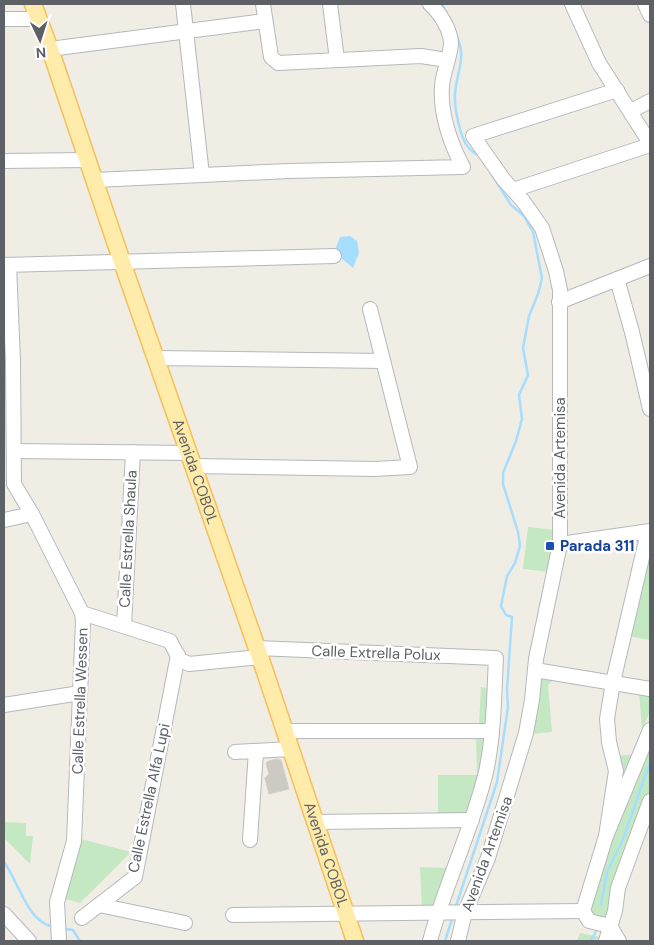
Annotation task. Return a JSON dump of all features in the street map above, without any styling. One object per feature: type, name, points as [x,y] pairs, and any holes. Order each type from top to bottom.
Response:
[{"type":"main road","name":"Avenida COBOL","points":[[35,11],[50,49],[122,262],[192,460],[355,941]]},
{"type":"street","points":[[183,4],[202,176]]},
{"type":"street","points":[[263,4],[271,57],[278,63],[421,56],[447,60]]},
{"type":"street","points":[[330,4],[337,60]]},
{"type":"street","points":[[95,180],[289,171],[463,166],[455,152],[444,115],[442,86],[451,44],[448,30],[437,10],[430,4]]},
{"type":"street","points":[[513,190],[650,144],[599,62],[573,4]]},
{"type":"street","points":[[645,4],[650,15]]},
{"type":"street","points":[[4,19],[35,11]]},
{"type":"street","points":[[50,49],[265,21]]},
{"type":"street","name":"Avenida Artemisa","points":[[430,941],[453,912],[488,858],[526,733],[536,660],[560,544],[560,290],[556,271],[542,228],[473,136],[617,90]]},
{"type":"street","points":[[631,111],[650,101]]},
{"type":"street","points":[[4,161],[88,160]]},
{"type":"street","points":[[6,265],[334,256]]},
{"type":"street","name":"Calle Estrella Wessen","points":[[6,265],[9,423],[14,451],[14,484],[32,514],[82,613],[83,634],[74,840],[57,902],[59,941]]},
{"type":"street","points":[[559,302],[650,266]]},
{"type":"street","points":[[617,280],[650,405]]},
{"type":"street","points":[[14,451],[132,452],[192,460],[375,469],[410,467],[370,309]]},
{"type":"street","points":[[156,358],[383,361]]},
{"type":"street","name":"Calle Estrella Shaula","points":[[124,626],[132,452]]},
{"type":"street","points":[[4,520],[32,514]]},
{"type":"street","points":[[560,544],[649,532],[612,682],[607,719],[616,771],[606,836]]},
{"type":"street","points":[[82,613],[170,641],[178,655]]},
{"type":"street","name":"Calle Extrella Polux","points":[[178,655],[180,660],[189,664],[258,653],[496,658]]},
{"type":"street","name":"Calle Estrella Alfa Lupi","points":[[82,918],[135,877],[178,655]]},
{"type":"street","name":"Avenida Artemisa","points":[[458,941],[453,912],[472,820],[486,770],[492,731],[496,658]]},
{"type":"street","points":[[536,670],[650,689]]},
{"type":"street","points":[[4,705],[80,692]]},
{"type":"street","points":[[582,911],[606,836],[650,730]]},
{"type":"street","points":[[285,731],[492,731]]},
{"type":"street","points":[[235,752],[291,749]]},
{"type":"street","points":[[250,840],[256,752]]},
{"type":"street","points":[[606,941],[615,911],[618,888],[650,801]]},
{"type":"street","points":[[316,822],[472,820]]},
{"type":"street","points":[[99,905],[185,923]]},
{"type":"street","points":[[233,915],[582,911]]},
{"type":"street","points":[[582,911],[589,921],[610,926],[619,941]]},
{"type":"street","points":[[4,914],[26,940]]},
{"type":"green space","points":[[528,527],[556,530],[551,572],[523,569]]},
{"type":"green space","points":[[650,543],[650,640],[628,636]]},
{"type":"green space","points":[[542,678],[554,679],[548,685],[552,732],[532,734],[539,683]]},
{"type":"green space","points":[[481,687],[490,689],[487,727],[479,726]]},
{"type":"green space","points":[[639,691],[650,694],[650,712],[642,729]]},
{"type":"green space","points":[[476,735],[488,736],[467,816],[438,816],[438,775],[477,775]]},
{"type":"green space","points":[[650,743],[650,791],[609,912],[603,919],[594,915],[591,906],[611,841]]},
{"type":"green space","points":[[636,754],[623,778],[618,756]]},
{"type":"green space","points":[[4,822],[26,823],[26,836],[33,836],[30,864],[4,838]]},
{"type":"green space","points":[[81,839],[131,852],[80,903],[62,898]]},
{"type":"green space","points":[[420,867],[448,868],[432,907],[422,908]]},
{"type":"green space","points":[[580,933],[600,937],[600,941],[577,941]]},
{"type":"water","points":[[350,236],[357,241],[359,253],[353,268],[341,258],[336,247],[340,237]]},
{"type":"building","points":[[276,759],[281,760],[289,789],[269,794],[265,778],[269,774],[266,763]]},
{"type":"waterway","points":[[442,4],[447,14]]},
{"type":"waterway","points":[[455,32],[461,49],[461,63],[455,94],[458,122],[465,143],[480,156]]},
{"type":"waterway","points":[[455,909],[497,782],[508,707],[507,689],[512,617],[506,615],[501,606],[507,576],[515,563],[520,546],[518,532],[503,484],[503,473],[516,441],[522,419],[519,395],[528,375],[523,348],[529,316],[542,278],[533,232],[524,216],[511,205],[491,173]]},
{"type":"waterway","points":[[601,905],[607,872],[623,839],[650,762]]},
{"type":"waterway","points":[[4,862],[29,908],[43,923],[51,926]]},
{"type":"waterway","points":[[445,941],[453,916]]},
{"type":"waterway","points":[[66,929],[73,930],[80,941]]},
{"type":"waterway","points":[[591,941],[596,931]]},
{"type":"place","name":"Parada 311","points":[[550,546]]}]
